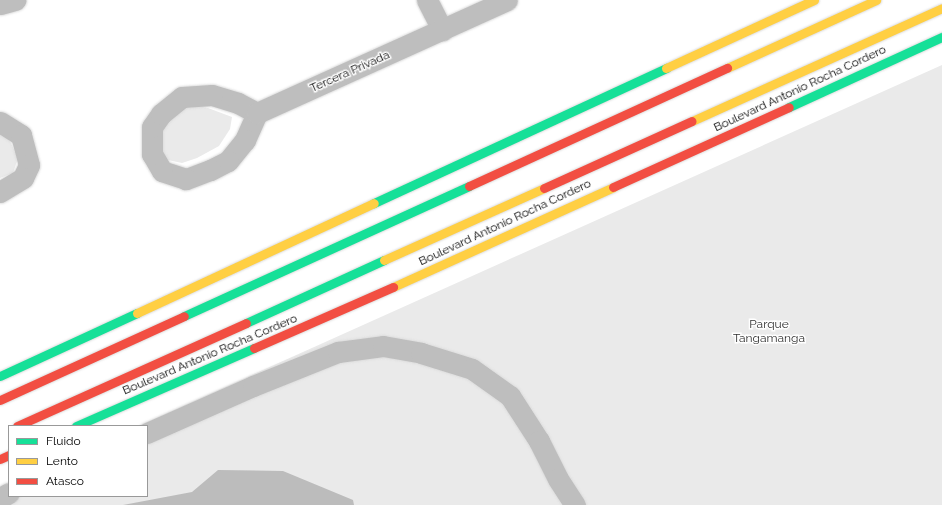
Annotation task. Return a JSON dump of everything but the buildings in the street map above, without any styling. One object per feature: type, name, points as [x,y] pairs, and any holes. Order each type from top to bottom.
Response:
[{"type":"main road","points":[[0,376],[814,0]]},
{"type":"main road","points":[[0,400],[876,0]]},
{"type":"main road","points":[[20,425],[942,8]]},
{"type":"main road","name":"Boulevard Antonio Rocha Cordero","points":[[78,425],[359,303],[942,37]]},
{"type":"street","points":[[0,4],[15,0]]},
{"type":"street","points":[[427,0],[442,30]]},
{"type":"street","name":"Tercera Privada","points":[[257,113],[507,0]]},
{"type":"street","points":[[212,95],[238,103],[257,113],[245,140],[228,161],[210,170],[186,179],[162,172],[152,154],[152,127],[161,114],[182,98],[212,95]]},
{"type":"street","points":[[0,122],[21,136],[29,165],[24,178],[0,192]]},
{"type":"street","points":[[148,433],[253,386],[338,352],[383,346],[421,353],[472,369],[510,396],[539,441],[558,479],[575,505]]},
{"type":"green space","name":"Parque Tangamanga","points":[[942,65],[942,505],[0,505],[8,497],[148,497],[148,425],[140,425]]},
{"type":"green space","points":[[185,104],[208,108],[232,117],[230,129],[219,146],[197,158],[182,163],[168,160],[155,148],[156,132]]},
{"type":"green space","points":[[0,135],[8,137],[18,158],[13,173],[0,178]]},
{"type":"shaded area","points":[[218,470],[283,471],[353,500],[354,505],[123,505],[192,492]]},
{"type":"traffic: fast","points":[[789,107],[942,37]]},
{"type":"traffic: fast","points":[[374,203],[666,68]]},
{"type":"traffic: fast","points":[[184,316],[469,186]]},
{"type":"traffic: fast","points":[[246,323],[384,260]]},
{"type":"traffic: fast","points":[[0,376],[137,313]]},
{"type":"traffic: fast","points":[[78,425],[254,348]]},
{"type":"traffic: slow","points":[[666,68],[814,0]]},
{"type":"traffic: slow","points":[[727,68],[876,0]]},
{"type":"traffic: slow","points":[[692,121],[942,8]]},
{"type":"traffic: slow","points":[[393,287],[613,187]]},
{"type":"traffic: slow","points":[[384,260],[544,188]]},
{"type":"traffic: slow","points":[[137,313],[374,203]]},
{"type":"traffic: jam","points":[[469,186],[727,68]]},
{"type":"traffic: jam","points":[[613,187],[789,107]]},
{"type":"traffic: jam","points":[[544,188],[692,121]]},
{"type":"traffic: jam","points":[[254,348],[393,287]]},
{"type":"traffic: jam","points":[[0,400],[184,316]]},
{"type":"traffic: jam","points":[[19,425],[246,323]]},
{"type":"traffic: jam","points":[[0,459],[8,455]]}]
